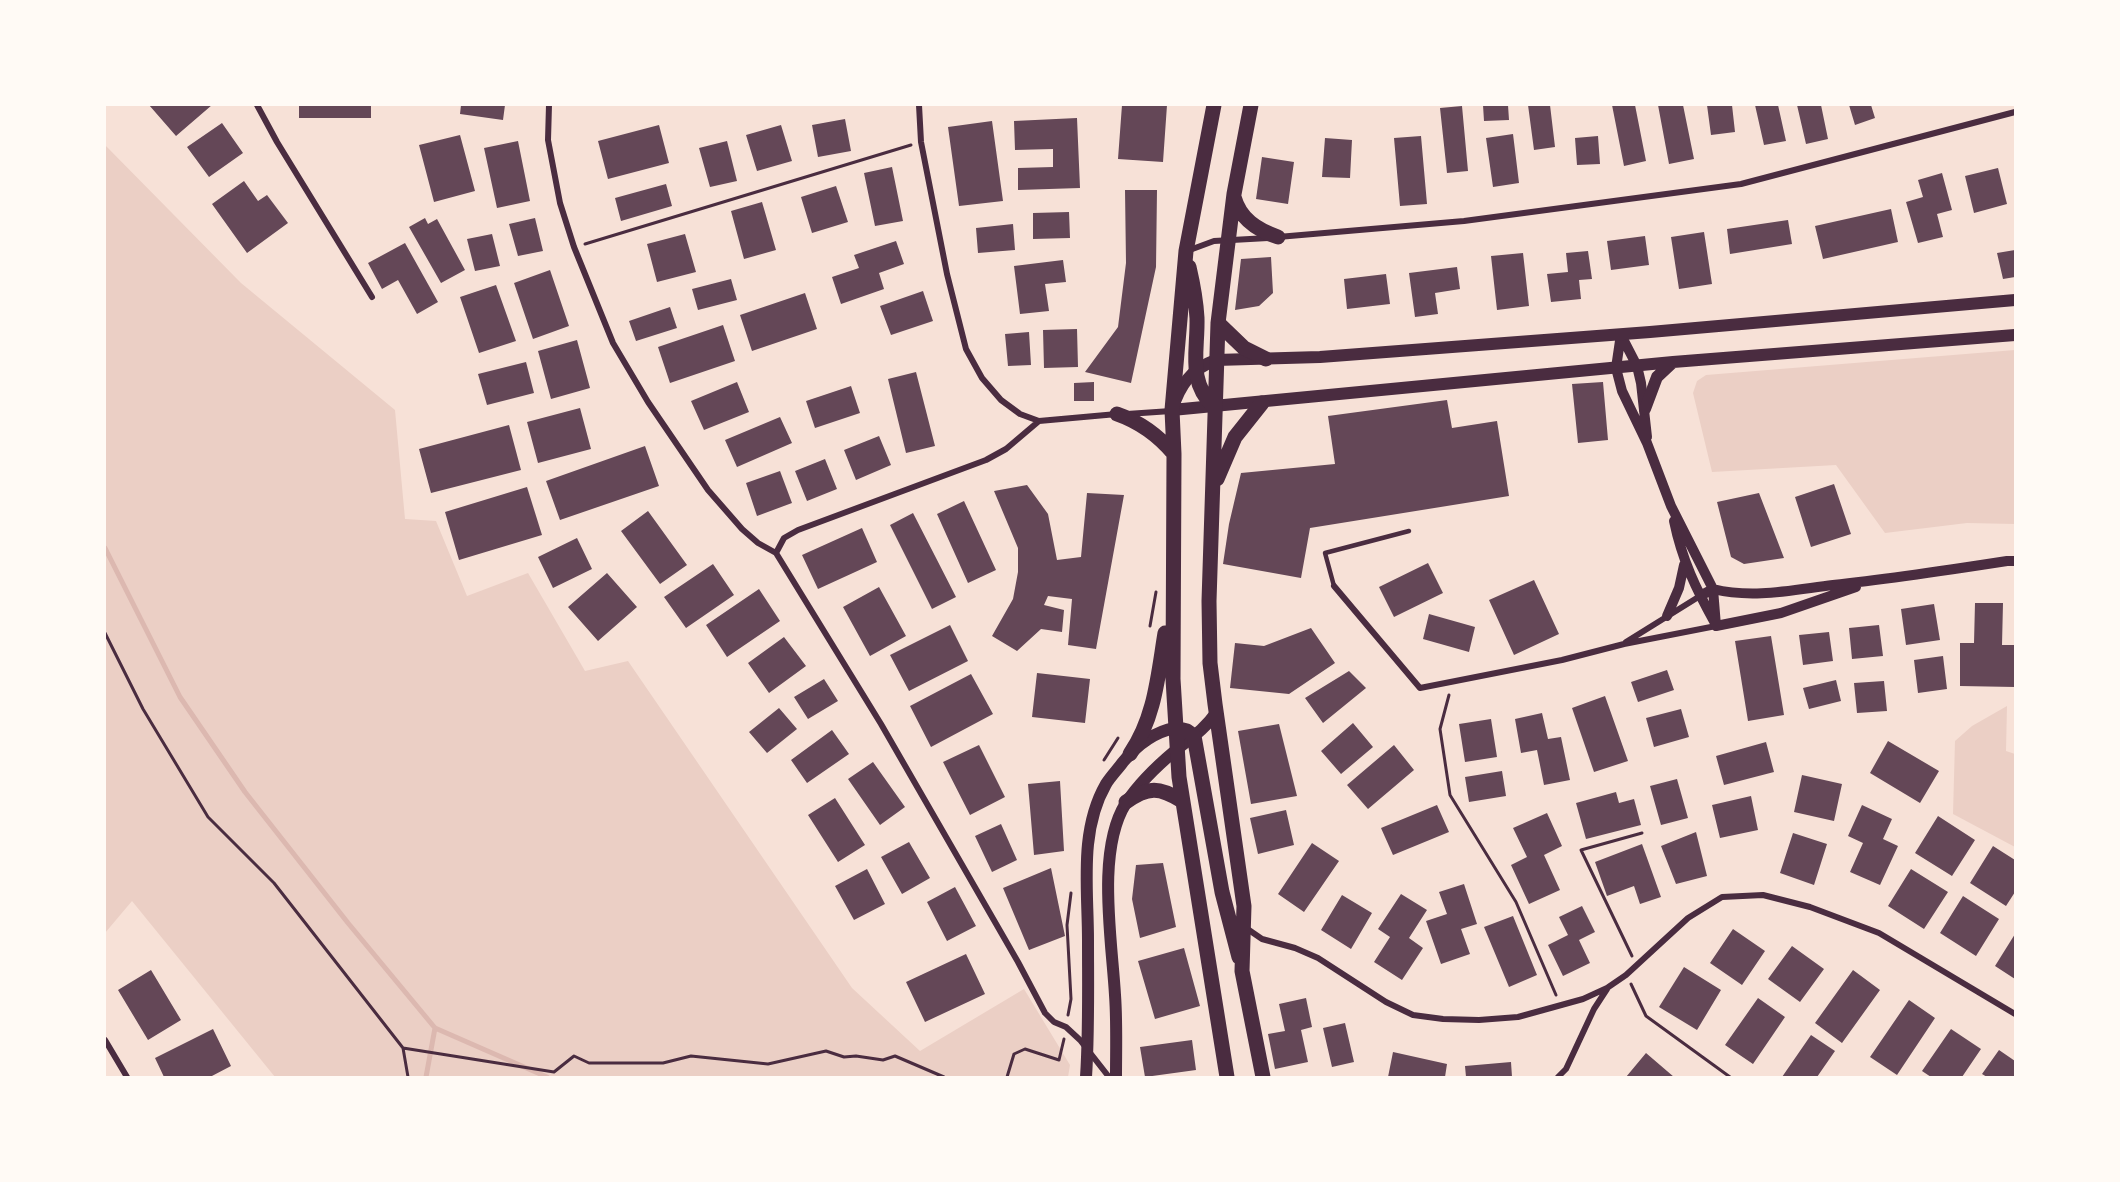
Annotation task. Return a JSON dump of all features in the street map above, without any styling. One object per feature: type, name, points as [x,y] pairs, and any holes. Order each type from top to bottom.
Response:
[{"type":"main road","points":[[1214,105],[1186,251],[1172,410],[1174,454],[1172,591],[1176,750],[1182,801],[1227,1077]]},
{"type":"main road","points":[[1242,971],[1245,926],[1216,714],[1210,642],[1211,503],[1218,323],[1227,240],[1251,105]]},
{"type":"main road","points":[[1234,194],[1239,209],[1251,224],[1267,234],[1278,237]]},
{"type":"main road","points":[[1186,251],[1197,317],[1195,370],[1203,393],[1214,407]]},
{"type":"main road","points":[[1172,410],[1183,384],[1195,370],[1216,360],[1320,357],[2015,300]]},
{"type":"main road","points":[[1218,323],[1244,348],[1266,359]]},
{"type":"main road","points":[[1172,410],[1673,362],[2015,336]]},
{"type":"main road","points":[[1645,409],[1657,377],[1673,362]]},
{"type":"main road","points":[[1211,503],[1229,447],[1262,403]]},
{"type":"main road","points":[[1117,414],[1151,432],[1174,454]]},
{"type":"main road","points":[[1086,1077],[1088,934],[1085,890],[1087,852],[1094,810],[1107,783],[1143,733],[1151,710],[1172,591]]},
{"type":"main road","points":[[1116,1077],[1115,997],[1108,865],[1118,818],[1126,802],[1146,777],[1204,728],[1216,714]]},
{"type":"main road","points":[[1130,754],[1153,734],[1175,728],[1187,731],[1194,736],[1222,892],[1242,971],[1263,1077]]},
{"type":"main road","points":[[1126,802],[1149,790],[1164,791],[1182,801]]},
{"type":"street","points":[[257,105],[277,142],[372,297]]},
{"type":"street","points":[[549,105],[548,140],[560,203],[574,248],[613,343],[648,402],[708,490],[741,529],[758,543],[776,553],[881,724],[1045,1013],[1054,1022],[1066,1027],[1088,1048],[1109,1077]]},
{"type":"street","points":[[919,105],[921,142],[948,274],[966,349],[982,378],[1001,400],[1020,414],[1039,421],[1172,410]]},
{"type":"street","points":[[1186,251],[1202,244],[1227,240],[1464,221],[1740,184],[2015,112]]},
{"type":"street","points":[[1621,334],[1637,366],[1645,409],[1647,443]]},
{"type":"street","points":[[1621,334],[1616,368],[1623,391],[1647,443],[1671,506],[1713,589],[1716,626]]},
{"type":"street","points":[[776,553],[784,538],[798,530],[986,460],[1006,449],[1039,421]]},
{"type":"street","points":[[1671,506],[1684,562],[1716,626]]},
{"type":"street","points":[[1624,644],[1713,589],[1741,594],[1760,594],[1870,582],[2015,561]]},
{"type":"street","points":[[1666,616],[1679,588],[1684,562]]},
{"type":"street","points":[[1334,586],[1420,688],[1781,613],[1870,582]]},
{"type":"street","points":[[1245,926],[1262,939],[1295,948],[1318,958],[1386,1002],[1413,1015],[1479,1020],[1518,1017],[1607,988],[1626,975],[1688,918],[1722,897],[1763,896],[1810,907],[1879,933],[2015,1014]]},
{"type":"street","points":[[1558,1077],[1566,1069],[1594,1009],[1607,988]]},
{"type":"street","points":[[105,1040],[127,1077]]},
{"type":"lane","points":[[1334,586],[1325,553],[1409,531]]},
{"type":"path","points":[[574,248],[921,142]]},
{"type":"path","points":[[1150,626],[1156,591]]},
{"type":"path","points":[[105,633],[143,709],[208,817],[274,883],[404,1048],[408,1077]]},
{"type":"path","points":[[1452,683],[1440,729],[1450,795],[1516,902],[1560,1005]]},
{"type":"path","points":[[1636,965],[1581,850],[1642,833]]},
{"type":"path","points":[[1626,975],[1646,1016],[1730,1077]]},
{"type":"path","points":[[404,1048],[554,1072],[574,1056],[589,1063],[663,1063],[691,1056],[768,1064],[826,1051],[844,1057],[856,1056],[883,1060],[895,1056],[944,1077]]},
{"type":"path","points":[[1007,1077],[1014,1054],[1025,1049],[1059,1060]]},
{"type":"shaded area","points":[[105,145],[241,283],[395,410],[405,519],[436,521],[467,596],[528,573],[585,671],[628,661],[852,988],[920,1051],[1024,989],[1070,1065],[1068,1077],[275,1077],[132,901],[105,933]]},
{"type":"shaded area","points":[[2015,350],[2015,524],[1967,523],[1885,533],[1836,465],[1712,472],[1693,393],[1697,381],[1706,375]]},
{"type":"shaded area","points":[[2007,706],[2006,751],[2015,754],[2015,847],[1953,814],[1955,741],[1972,726]]},
{"type":"building","points":[[149,105],[212,105],[176,136]]},
{"type":"building","points":[[299,105],[371,105],[371,118],[299,118]]},
{"type":"building","points":[[461,105],[505,105],[503,120],[460,114]]},
{"type":"building","points":[[1122,105],[1167,105],[1163,162],[1118,159]]},
{"type":"building","points":[[1483,105],[1508,105],[1509,120],[1484,121]]},
{"type":"building","points":[[1528,105],[1550,105],[1555,147],[1534,150]]},
{"type":"building","points":[[1612,105],[1635,105],[1646,161],[1624,166]]},
{"type":"building","points":[[1658,105],[1683,105],[1694,159],[1669,164]]},
{"type":"building","points":[[1707,105],[1732,105],[1735,132],[1711,135]]},
{"type":"building","points":[[1755,105],[1778,105],[1786,141],[1764,145]]},
{"type":"building","points":[[1797,105],[1821,105],[1828,139],[1806,144]]},
{"type":"building","points":[[1849,105],[1871,105],[1875,118],[1855,125]]},
{"type":"building","points":[[1462,106],[1468,171],[1447,173],[1440,108]]},
{"type":"building","points":[[1077,118],[1080,188],[1018,190],[1018,168],[1053,167],[1053,149],[1015,150],[1014,121]]},
{"type":"building","points":[[845,119],[851,151],[818,157],[812,125]]},
{"type":"building","points":[[992,121],[1003,201],[959,206],[948,127]]},
{"type":"building","points":[[222,123],[243,153],[209,177],[187,147]]},
{"type":"building","points":[[659,125],[669,163],[608,179],[598,141]]},
{"type":"building","points":[[781,125],[792,161],[757,171],[746,135]]},
{"type":"building","points":[[1513,134],[1519,183],[1493,187],[1486,138]]},
{"type":"building","points":[[460,135],[475,191],[434,202],[419,145]]},
{"type":"building","points":[[1421,136],[1427,204],[1400,206],[1394,138]]},
{"type":"building","points":[[1598,136],[1600,164],[1577,165],[1575,138]]},
{"type":"building","points":[[1325,138],[1352,140],[1350,178],[1322,177]]},
{"type":"building","points":[[518,141],[530,201],[497,208],[484,148]]},
{"type":"building","points":[[727,141],[737,181],[710,187],[699,148]]},
{"type":"building","points":[[1262,157],[1294,162],[1288,204],[1256,199]]},
{"type":"building","points":[[892,167],[903,221],[875,226],[864,173]]},
{"type":"building","points":[[1998,168],[2007,204],[1974,213],[1965,176]]},
{"type":"building","points":[[1942,173],[1952,210],[1937,214],[1943,237],[1918,243],[1906,202],[1923,197],[1918,180]]},
{"type":"building","points":[[244,181],[258,201],[267,195],[288,223],[247,253],[212,204]]},
{"type":"building","points":[[666,184],[672,206],[621,221],[615,198]]},
{"type":"building","points":[[836,186],[848,222],[812,233],[801,197]]},
{"type":"building","points":[[1125,190],[1157,190],[1156,267],[1131,383],[1085,372],[1118,327],[1126,263]]},
{"type":"building","points":[[762,202],[776,250],[744,259],[731,211]]},
{"type":"building","points":[[1891,209],[1898,242],[1823,259],[1815,226]]},
{"type":"building","points":[[1069,212],[1070,238],[1033,239],[1033,213]]},
{"type":"building","points":[[425,218],[428,224],[437,219],[465,270],[441,283],[409,227]]},
{"type":"building","points":[[535,218],[543,251],[518,256],[509,224]]},
{"type":"building","points":[[1788,220],[1792,244],[1730,254],[1727,229]]},
{"type":"building","points":[[1013,224],[1015,250],[978,253],[976,228]]},
{"type":"building","points":[[1704,232],[1712,284],[1679,289],[1671,237]]},
{"type":"building","points":[[492,234],[500,266],[475,271],[467,239]]},
{"type":"building","points":[[685,234],[696,272],[657,282],[647,244]]},
{"type":"building","points":[[1645,236],[1649,265],[1611,270],[1607,241]]},
{"type":"building","points":[[896,241],[904,264],[879,273],[884,289],[841,304],[832,277],[859,268],[854,255]]},
{"type":"building","points":[[405,243],[438,302],[417,314],[398,280],[382,289],[368,263]]},
{"type":"building","points":[[2015,250],[2015,277],[2003,279],[1997,253]]},
{"type":"building","points":[[1588,251],[1592,279],[1579,280],[1581,299],[1551,302],[1547,274],[1568,272],[1566,253]]},
{"type":"building","points":[[1523,253],[1529,306],[1497,310],[1491,256]]},
{"type":"building","points":[[1271,257],[1273,293],[1259,306],[1235,310],[1241,259]]},
{"type":"building","points":[[1063,260],[1066,282],[1045,284],[1049,311],[1020,314],[1014,266]]},
{"type":"building","points":[[1457,267],[1460,289],[1435,293],[1438,314],[1415,317],[1409,273]]},
{"type":"building","points":[[550,270],[569,326],[533,339],[514,283]]},
{"type":"building","points":[[1386,274],[1390,304],[1347,309],[1344,279]]},
{"type":"building","points":[[731,279],[737,300],[698,310],[692,289]]},
{"type":"building","points":[[496,285],[516,341],[479,353],[460,297]]},
{"type":"building","points":[[923,291],[933,321],[891,335],[880,306]]},
{"type":"building","points":[[805,293],[817,329],[752,351],[740,315]]},
{"type":"building","points":[[670,307],[677,328],[636,341],[629,321]]},
{"type":"building","points":[[723,325],[735,361],[670,383],[658,347]]},
{"type":"building","points":[[1077,329],[1078,367],[1044,368],[1043,330]]},
{"type":"building","points":[[1029,332],[1031,365],[1008,366],[1005,334]]},
{"type":"building","points":[[577,340],[590,388],[551,399],[538,351]]},
{"type":"building","points":[[526,362],[534,393],[487,405],[478,374]]},
{"type":"building","points":[[916,372],[935,446],[906,453],[888,379]]},
{"type":"building","points":[[737,382],[749,412],[704,430],[691,401]]},
{"type":"building","points":[[1094,382],[1094,401],[1074,401],[1074,383]]},
{"type":"building","points":[[1603,382],[1608,440],[1578,443],[1572,384]]},
{"type":"building","points":[[851,386],[860,413],[815,428],[806,401]]},
{"type":"building","points":[[1447,400],[1452,428],[1497,421],[1509,496],[1310,528],[1301,578],[1223,564],[1229,524],[1241,473],[1335,464],[1328,416]]},
{"type":"building","points":[[580,408],[591,449],[538,463],[527,422]]},
{"type":"building","points":[[780,417],[792,443],[737,467],[725,440]]},
{"type":"building","points":[[509,425],[521,470],[431,493],[419,449]]},
{"type":"building","points":[[879,436],[891,465],[856,480],[844,450]]},
{"type":"building","points":[[645,446],[659,486],[560,520],[546,481]]},
{"type":"building","points":[[825,459],[837,489],[807,501],[795,471]]},
{"type":"building","points":[[780,471],[792,503],[757,516],[746,483]]},
{"type":"building","points":[[1834,484],[1851,534],[1811,547],[1795,497]]},
{"type":"building","points":[[1027,485],[1048,514],[1057,560],[1081,557],[1087,493],[1124,495],[1096,649],[1068,645],[1072,599],[1048,596],[1044,605],[1064,610],[1062,632],[1041,629],[1017,651],[992,636],[1013,599],[1018,572],[1018,548],[994,491]]},
{"type":"building","points":[[527,487],[542,535],[459,560],[445,512]]},
{"type":"building","points":[[1759,493],[1784,558],[1744,564],[1731,557],[1717,502]]},
{"type":"building","points":[[964,501],[996,570],[968,583],[937,514]]},
{"type":"building","points":[[648,511],[687,565],[660,584],[621,531]]},
{"type":"building","points":[[913,513],[956,597],[932,609],[890,525]]},
{"type":"building","points":[[862,528],[877,562],[818,589],[802,555]]},
{"type":"building","points":[[577,538],[592,569],[553,588],[538,557]]},
{"type":"building","points":[[1428,563],[1443,593],[1394,617],[1379,587]]},
{"type":"building","points":[[713,564],[734,595],[686,628],[664,597]]},
{"type":"building","points":[[607,573],[637,607],[598,641],[568,607]]},
{"type":"building","points":[[1534,580],[1559,634],[1514,655],[1489,600]]},
{"type":"building","points":[[879,587],[906,636],[870,656],[843,607]]},
{"type":"building","points":[[759,589],[780,621],[727,657],[706,625]]},
{"type":"building","points":[[1975,603],[2003,603],[2002,645],[2015,645],[2015,687],[1960,686],[1960,643],[1974,643]]},
{"type":"building","points":[[1934,604],[1940,640],[1906,645],[1901,609]]},
{"type":"building","points":[[1429,614],[1475,627],[1469,652],[1423,639]]},
{"type":"building","points":[[950,625],[968,661],[909,691],[890,655]]},
{"type":"building","points":[[1879,625],[1883,656],[1852,659],[1849,628]]},
{"type":"building","points":[[1311,628],[1335,663],[1289,694],[1230,688],[1235,643],[1264,646]]},
{"type":"building","points":[[1829,632],[1833,661],[1803,665],[1799,635]]},
{"type":"building","points":[[1771,636],[1784,715],[1748,721],[1735,641]]},
{"type":"building","points":[[784,637],[806,666],[769,693],[748,663]]},
{"type":"building","points":[[1943,656],[1947,689],[1918,693],[1914,660]]},
{"type":"building","points":[[1667,670],[1674,690],[1638,702],[1631,682]]},
{"type":"building","points":[[1349,671],[1366,688],[1323,723],[1305,698]]},
{"type":"building","points":[[1037,673],[1090,679],[1085,723],[1032,717]]},
{"type":"building","points":[[971,674],[993,714],[931,747],[910,706]]},
{"type":"building","points":[[824,679],[838,701],[808,719],[794,697]]},
{"type":"building","points":[[1836,680],[1841,701],[1809,709],[1803,688]]},
{"type":"building","points":[[1884,681],[1887,711],[1857,713],[1854,683]]},
{"type":"building","points":[[1605,696],[1628,761],[1594,772],[1572,708]]},
{"type":"building","points":[[779,708],[797,729],[767,753],[749,732]]},
{"type":"building","points":[[1681,709],[1689,737],[1654,747],[1646,718]]},
{"type":"building","points":[[1542,713],[1548,739],[1561,737],[1570,780],[1544,785],[1537,750],[1521,753],[1515,719]]},
{"type":"building","points":[[1491,719],[1497,757],[1465,762],[1459,724]]},
{"type":"building","points":[[1353,723],[1373,747],[1341,774],[1321,751]]},
{"type":"building","points":[[1279,724],[1297,796],[1251,804],[1238,731]]},
{"type":"building","points":[[832,730],[849,754],[807,783],[791,760]]},
{"type":"building","points":[[1888,741],[1939,771],[1920,803],[1870,773]]},
{"type":"building","points":[[1766,742],[1774,772],[1724,785],[1716,756]]},
{"type":"building","points":[[979,745],[1005,797],[970,815],[943,762]]},
{"type":"building","points":[[1394,745],[1414,770],[1368,809],[1347,785]]},
{"type":"building","points":[[873,762],[905,807],[880,825],[848,779]]},
{"type":"building","points":[[1502,771],[1506,796],[1469,802],[1465,777]]},
{"type":"building","points":[[1802,775],[1842,784],[1834,821],[1794,812]]},
{"type":"building","points":[[1677,779],[1688,818],[1661,825],[1650,786]]},
{"type":"building","points":[[1060,781],[1064,851],[1034,855],[1028,784]]},
{"type":"building","points":[[1616,792],[1619,803],[1634,799],[1641,825],[1586,839],[1576,803]]},
{"type":"building","points":[[1751,796],[1758,830],[1720,838],[1712,805]]},
{"type":"building","points":[[835,798],[865,845],[838,862],[808,815]]},
{"type":"building","points":[[1437,805],[1449,832],[1393,855],[1381,828]]},
{"type":"building","points":[[1862,805],[1892,819],[1883,839],[1898,846],[1880,885],[1850,872],[1863,843],[1848,836]]},
{"type":"building","points":[[1286,810],[1294,845],[1258,854],[1250,818]]},
{"type":"building","points":[[1547,813],[1562,846],[1544,855],[1560,890],[1529,904],[1511,865],[1527,857],[1513,828]]},
{"type":"building","points":[[1938,816],[1975,840],[1952,876],[1915,853]]},
{"type":"building","points":[[1001,824],[1017,860],[992,872],[975,836]]},
{"type":"building","points":[[1696,832],[1707,876],[1676,884],[1661,846]]},
{"type":"building","points":[[1793,833],[1827,844],[1814,885],[1780,873]]},
{"type":"building","points":[[909,842],[930,878],[902,894],[881,857]]},
{"type":"building","points":[[1312,843],[1339,861],[1304,912],[1278,894]]},
{"type":"building","points":[[1642,844],[1661,897],[1640,904],[1634,886],[1607,896],[1595,862]]},
{"type":"building","points":[[1993,846],[2015,860],[2015,892],[2006,906],[1970,883]]},
{"type":"building","points":[[1163,863],[1176,927],[1140,938],[1132,899],[1136,865]]},
{"type":"building","points":[[1051,868],[1065,936],[1029,950],[1003,888]]},
{"type":"building","points":[[867,869],[885,904],[854,920],[835,886]]},
{"type":"building","points":[[1911,869],[1948,892],[1924,929],[1888,906]]},
{"type":"building","points":[[1464,884],[1477,924],[1461,929],[1470,954],[1441,964],[1426,921],[1447,914],[1439,892]]},
{"type":"building","points":[[955,887],[976,926],[947,941],[927,902]]},
{"type":"building","points":[[1401,894],[1427,910],[1409,938],[1423,948],[1402,980],[1374,962],[1390,937],[1378,929]]},
{"type":"building","points":[[1342,895],[1372,913],[1351,949],[1321,930]]},
{"type":"building","points":[[1963,896],[1999,919],[1976,956],[1940,933]]},
{"type":"building","points":[[1582,906],[1595,932],[1579,940],[1590,963],[1563,976],[1548,945],[1568,935],[1559,917]]},
{"type":"building","points":[[1513,916],[1537,975],[1509,987],[1484,927]]},
{"type":"building","points":[[1733,929],[1765,951],[1742,985],[1710,963]]},
{"type":"building","points":[[2015,934],[2015,979],[1995,966]]},
{"type":"building","points":[[1792,946],[1824,969],[1800,1002],[1768,979]]},
{"type":"building","points":[[1184,948],[1200,1006],[1155,1019],[1138,961]]},
{"type":"building","points":[[966,954],[985,994],[925,1022],[906,982]]},
{"type":"building","points":[[1684,967],[1721,990],[1697,1030],[1659,1007]]},
{"type":"building","points":[[151,970],[181,1020],[148,1040],[118,990]]},
{"type":"building","points":[[1853,970],[1880,990],[1842,1043],[1815,1023]]},
{"type":"building","points":[[1306,998],[1312,1027],[1301,1030],[1308,1062],[1275,1069],[1268,1034],[1285,1031],[1279,1004]]},
{"type":"building","points":[[1758,998],[1785,1017],[1753,1064],[1725,1045]]},
{"type":"building","points":[[1909,1000],[1935,1018],[1897,1075],[1870,1057]]},
{"type":"building","points":[[1345,1023],[1354,1062],[1332,1067],[1323,1028]]},
{"type":"building","points":[[213,1029],[231,1066],[210,1077],[164,1077],[155,1058]]},
{"type":"building","points":[[1951,1029],[1981,1049],[1962,1077],[1931,1077],[1922,1071]]},
{"type":"building","points":[[1811,1035],[1835,1051],[1817,1077],[1782,1077]]},
{"type":"building","points":[[1192,1040],[1196,1070],[1145,1077],[1140,1047]]},
{"type":"building","points":[[1999,1050],[2015,1061],[2015,1077],[1987,1077],[1982,1074]]},
{"type":"building","points":[[1393,1052],[1447,1064],[1445,1077],[1388,1077]]},
{"type":"building","points":[[1646,1053],[1674,1077],[1626,1077]]},
{"type":"building","points":[[1511,1062],[1512,1077],[1466,1077],[1465,1066]]},
{"type":"waterway","points":[[105,548],[180,697],[245,792],[348,923],[435,1028],[547,1077]]},
{"type":"waterway","points":[[426,1077],[435,1028]]}]
